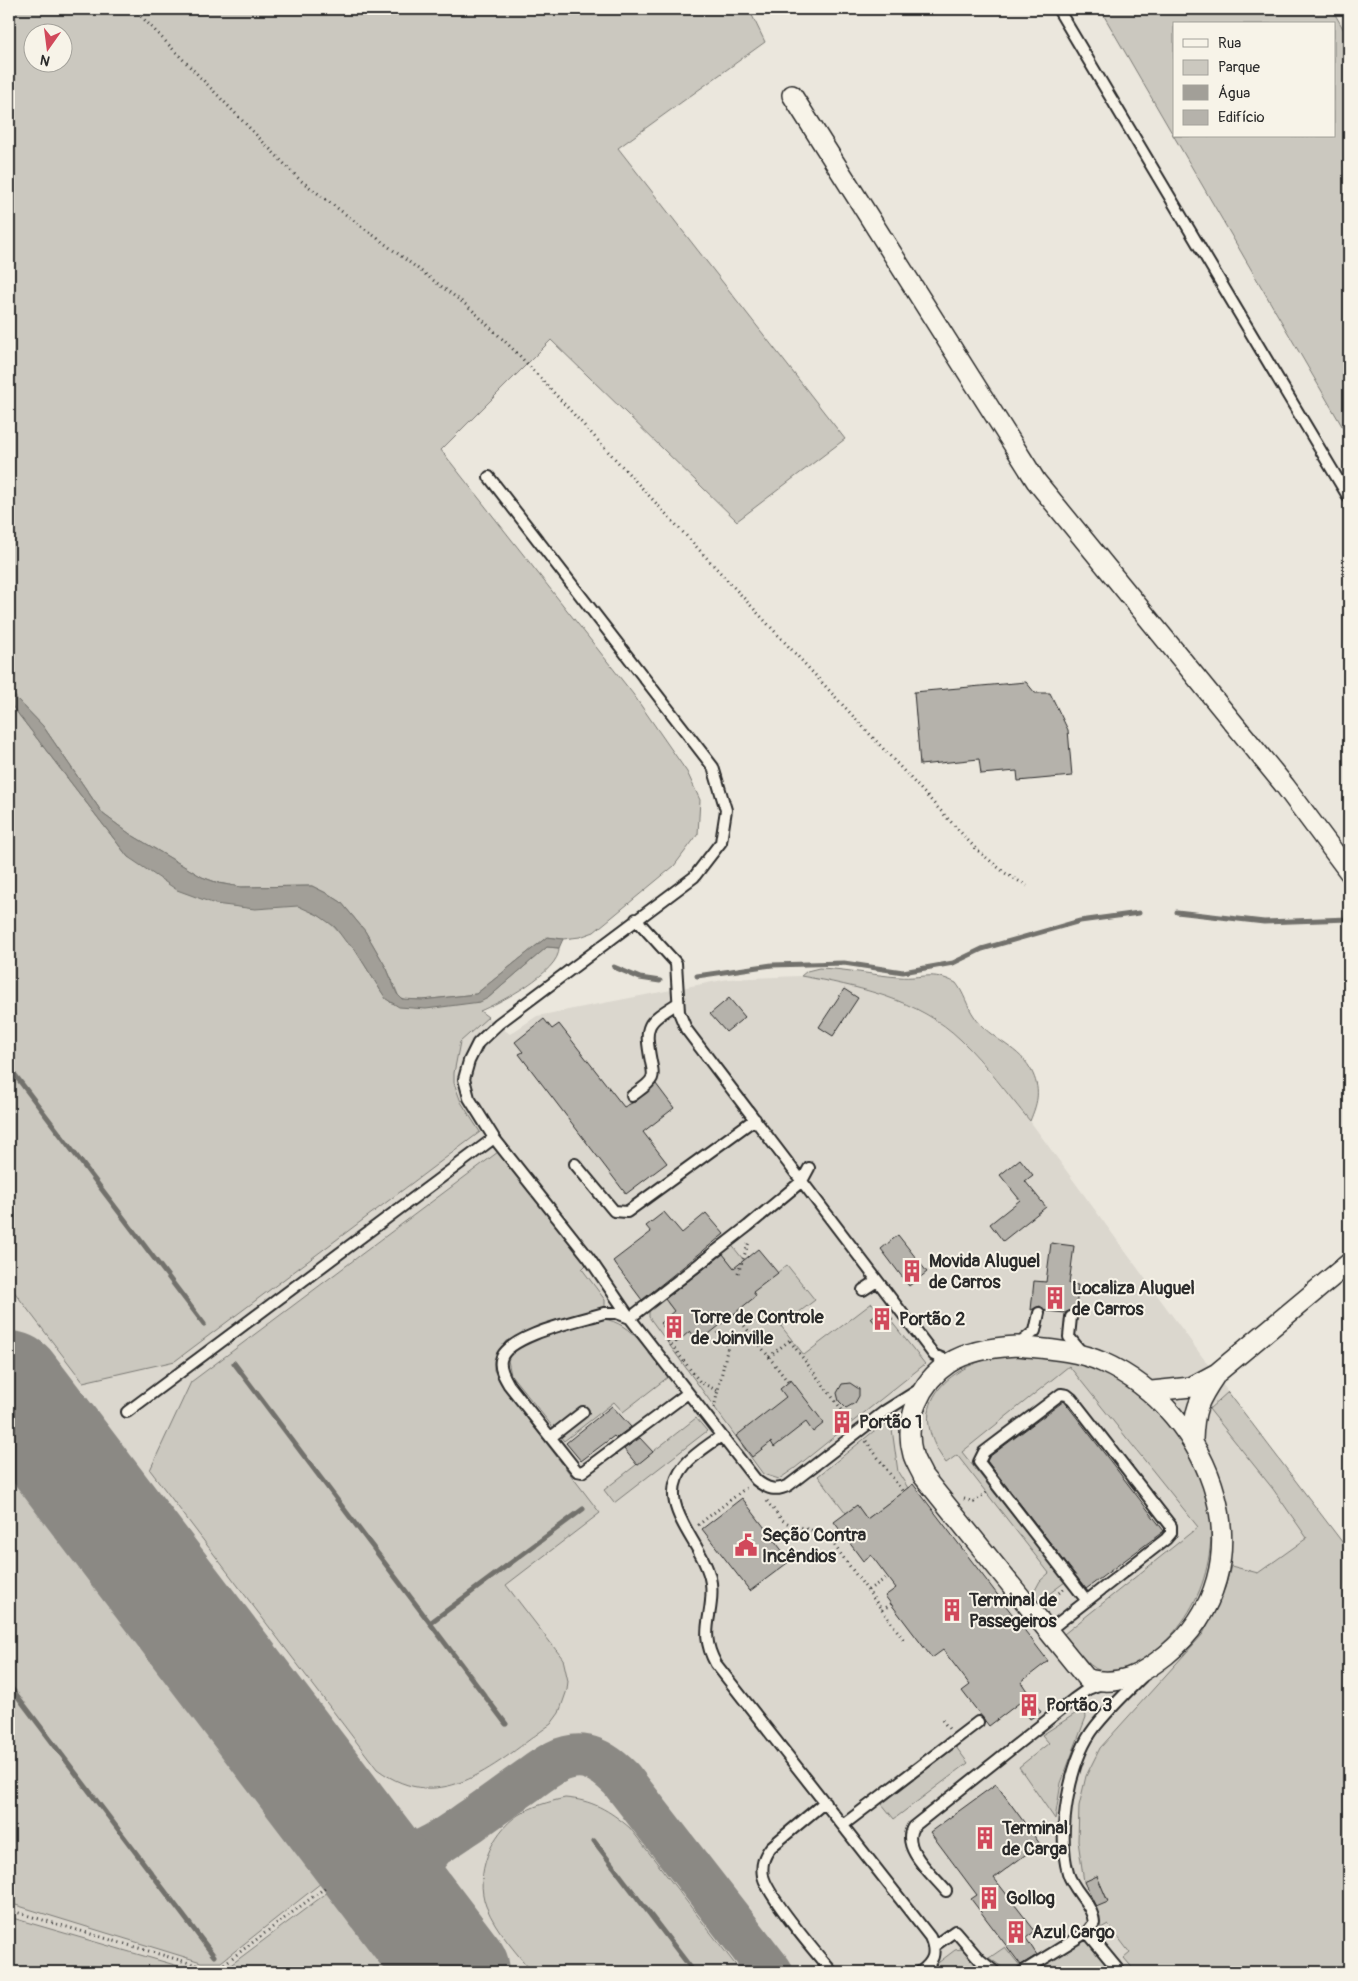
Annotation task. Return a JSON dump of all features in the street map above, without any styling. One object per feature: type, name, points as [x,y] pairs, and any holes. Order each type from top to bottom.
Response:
[{"type":"street","points":[[792,95],[1031,474],[1285,786],[1349,872]]},
{"type":"street","points":[[1152,1392],[1191,1388],[1217,1373],[1349,1263]]},
{"type":"street","points":[[1017,1346],[1083,1354],[1119,1370],[1152,1392],[1193,1440],[1215,1488],[1225,1557],[1214,1586],[1195,1624],[1183,1641],[1151,1667],[1126,1680],[1105,1683],[1086,1679],[923,1476],[913,1455],[911,1425],[919,1396],[931,1380],[942,1359],[994,1348],[1017,1346]]},
{"type":"street","points":[[1193,1440],[1194,1414],[1202,1394],[1217,1373]]},
{"type":"lane","points":[[1058,9],[1349,498]]},
{"type":"lane","points":[[490,477],[713,767],[726,810],[721,842],[694,877],[498,1024],[478,1043],[469,1061],[464,1079],[469,1098],[494,1138],[589,1258],[630,1318],[721,1436],[756,1480],[764,1487],[781,1489],[885,1411],[931,1380]]},
{"type":"lane","points":[[636,919],[676,963],[678,1003],[686,1029],[877,1281],[942,1359]]},
{"type":"lane","points":[[632,1096],[651,1080],[653,1073],[647,1039],[649,1026],[655,1017],[678,1003]]},
{"type":"lane","points":[[575,1164],[614,1211],[627,1212],[754,1119]]},
{"type":"lane","points":[[127,1412],[494,1138]]},
{"type":"lane","points":[[630,1318],[748,1226],[802,1181],[809,1168]]},
{"type":"lane","points":[[863,1290],[877,1281]]},
{"type":"lane","points":[[630,1318],[617,1313],[604,1313],[524,1338],[511,1345],[504,1352],[501,1361],[502,1372],[509,1385],[577,1471],[585,1472],[688,1393]]},
{"type":"lane","points":[[1017,1346],[1035,1331],[1040,1313]]},
{"type":"lane","points":[[1070,1317],[1070,1337],[1083,1354]]},
{"type":"lane","points":[[1048,1631],[1087,1601],[1166,1539],[1170,1533],[1171,1526],[1067,1395],[1056,1397],[980,1457],[979,1462],[1087,1601]]},
{"type":"lane","points":[[550,1437],[583,1412]]},
{"type":"lane","points":[[721,1436],[686,1463],[677,1479],[674,1495],[676,1511],[708,1569],[711,1585],[706,1637],[709,1652],[716,1664],[930,1937],[934,1946],[934,1958],[929,1966],[920,1972]]},
{"type":"lane","points":[[1022,1972],[1087,1932],[1094,1923],[1094,1915],[1068,1875],[1064,1848],[1064,1825],[1071,1785],[1081,1751],[1094,1728],[1151,1667]]},
{"type":"lane","points":[[946,1891],[911,1848],[908,1837],[912,1827],[1074,1699],[1088,1689],[1105,1683]]},
{"type":"lane","points":[[843,1825],[978,1722]]},
{"type":"lane","points":[[825,1802],[771,1847],[764,1856],[763,1874],[772,1895],[832,1972]]},
{"type":"lane","points":[[934,1946],[955,1931],[980,1960],[994,1972]]},
{"type":"lane","points":[[1087,1932],[1120,1972]]},
{"type":"path","points":[[134,9],[300,180],[470,308],[511,348],[976,849],[1005,873],[1027,886]]},
{"type":"path","points":[[738,1273],[748,1247],[748,1226]]},
{"type":"path","points":[[735,1314],[788,1382]]},
{"type":"path","points":[[711,1423],[728,1346],[715,1329]]},
{"type":"path","points":[[669,1334],[665,1337],[697,1378],[718,1391]]},
{"type":"path","points":[[769,1357],[790,1340],[903,1492]]},
{"type":"path","points":[[689,1533],[752,1482]]},
{"type":"path","points":[[974,1502],[996,1486]]},
{"type":"path","points":[[764,1498],[782,1520],[826,1534],[904,1640]]},
{"type":"path","points":[[868,1590],[888,1577]]},
{"type":"path","points":[[882,1610],[891,1604]]},
{"type":"path","points":[[9,1910],[210,1969],[220,1967],[326,1887]]},
{"type":"shaded area","points":[[9,741],[368,1030],[479,1011],[510,1034],[537,1016],[728,979],[801,976],[845,984],[897,1000],[934,1019],[961,1039],[1030,1121],[1228,1392],[1349,1551],[1349,1972],[9,1972]]},
{"type":"green space","points":[[9,9],[749,9],[765,42],[618,148],[845,439],[737,521],[551,340],[441,450],[633,694],[687,772],[700,800],[698,834],[674,866],[594,932],[580,937],[563,939],[547,937],[476,994],[406,1000],[399,997],[387,969],[365,931],[341,902],[330,895],[312,886],[241,887],[218,883],[202,877],[130,834],[103,814],[43,726],[16,698],[9,686]]},
{"type":"green space","points":[[1100,9],[1332,9],[1349,39],[1349,438],[1175,138],[1336,138],[1336,22],[1173,22],[1173,135]]},
{"type":"green space","points":[[9,702],[128,857],[303,907],[327,920],[354,948],[381,991],[391,1003],[488,998],[547,947],[559,948],[557,957],[550,967],[527,986],[480,1011],[488,1017],[460,1042],[454,1083],[461,1102],[480,1132],[175,1361],[83,1382],[9,1285]]},
{"type":"green space","points":[[819,968],[899,977],[933,976],[956,983],[981,1025],[1028,1064],[1037,1087],[1035,1109],[1030,1121],[979,1059],[944,1026],[926,1014],[886,996],[843,984],[801,976],[807,971]]},
{"type":"green space","points":[[498,1152],[587,1264],[582,1269],[605,1300],[605,1307],[506,1341],[494,1360],[494,1370],[501,1384],[600,1513],[506,1585],[563,1659],[568,1681],[559,1713],[551,1724],[490,1768],[468,1779],[447,1786],[424,1788],[401,1783],[377,1769],[150,1470],[191,1382]]},
{"type":"green space","points":[[730,1243],[763,1284],[787,1265],[815,1300],[781,1326],[804,1355],[872,1303],[879,1312],[871,1318],[879,1329],[891,1321],[925,1364],[779,1479],[763,1474],[649,1317],[649,1309]],"holes":[[[725,1257],[756,1296],[699,1341],[667,1302]]]},
{"type":"green space","points":[[603,1319],[613,1321],[632,1333],[648,1350],[668,1377],[623,1412],[614,1402],[564,1441],[511,1375],[508,1360],[513,1352],[536,1339]]},
{"type":"green space","points":[[1010,1354],[1045,1357],[1091,1367],[1132,1390],[1162,1417],[1176,1433],[1198,1464],[1204,1479],[1211,1529],[1209,1554],[1204,1578],[1195,1601],[1182,1622],[1166,1641],[1136,1664],[1124,1669],[1107,1672],[1090,1665],[1064,1634],[1198,1527],[1069,1366],[962,1452],[1065,1582],[1038,1602],[1033,1594],[1040,1581],[1049,1573],[957,1455],[946,1463],[933,1441],[929,1422],[931,1405],[939,1389],[952,1377],[968,1366]]},
{"type":"green space","points":[[1228,1392],[1349,1551],[1349,1972],[1136,1972],[1124,1958],[1130,1953],[1108,1924],[1101,1928],[1095,1907],[1108,1901],[1097,1877],[1084,1882],[1078,1841],[1079,1806],[1086,1776],[1100,1748],[1203,1634],[1225,1588],[1231,1566],[1258,1573],[1307,1538],[1273,1489],[1209,1409]]},
{"type":"green space","points":[[696,1418],[707,1431],[614,1503],[604,1490]]},
{"type":"green space","points":[[888,1424],[892,1429],[898,1472],[908,1488],[867,1519],[857,1506],[846,1513],[818,1476],[874,1431]]},
{"type":"green space","points":[[9,1472],[321,1883],[221,1962],[201,1962],[9,1903]]},
{"type":"green space","points":[[1081,1710],[1085,1712],[1086,1717],[1061,1783],[1055,1819],[1019,1767],[1049,1743],[1042,1735]]},
{"type":"green space","points":[[956,1747],[968,1763],[894,1819],[882,1804]]},
{"type":"green space","points":[[565,1798],[584,1801],[600,1807],[630,1828],[741,1972],[532,1972],[507,1941],[490,1915],[483,1894],[484,1868],[493,1844],[508,1823],[529,1809]]},
{"type":"green space","points":[[328,1892],[389,1972],[214,1972],[224,1970]]},
{"type":"green space","points":[[9,1917],[199,1972],[9,1972]]},
{"type":"green space","points":[[1085,1938],[1114,1972],[1049,1972],[1043,1964]]},
{"type":"green space","points":[[1005,1947],[1021,1967],[1002,1967],[989,1958]]},
{"type":"green space","points":[[962,1949],[968,1952],[988,1972],[926,1972],[955,1950]]},
{"type":"water","points":[[9,686],[16,698],[43,726],[103,814],[130,834],[202,877],[218,883],[241,887],[312,886],[330,895],[341,902],[365,931],[387,969],[397,994],[402,999],[422,1000],[476,994],[547,937],[563,939],[559,948],[547,947],[488,998],[480,1002],[426,1009],[399,1007],[386,999],[354,948],[346,942],[335,927],[318,915],[298,906],[255,909],[215,904],[177,890],[128,857],[9,702]]},
{"type":"building","points":[[1026,682],[1035,693],[1050,693],[1068,730],[1072,776],[1018,781],[1017,771],[981,774],[979,759],[920,765],[914,692]]},
{"type":"building","points":[[844,989],[858,998],[833,1036],[819,1027]]},
{"type":"building","points":[[729,998],[745,1017],[726,1032],[710,1014]]},
{"type":"building","points":[[544,1019],[552,1029],[559,1024],[624,1107],[636,1101],[656,1084],[674,1108],[643,1132],[667,1163],[626,1194],[519,1054],[523,1052],[515,1042]]},
{"type":"building","points":[[1020,1159],[1033,1175],[1025,1181],[1046,1207],[1003,1241],[990,1224],[1020,1200],[1000,1175]]},
{"type":"building","points":[[664,1212],[682,1233],[706,1213],[724,1234],[642,1300],[613,1261],[651,1232],[646,1226]]},
{"type":"building","points":[[898,1235],[927,1272],[909,1286],[881,1249]]},
{"type":"building","points":[[1051,1243],[1074,1246],[1069,1284],[1078,1285],[1076,1312],[1071,1310],[1065,1313],[1046,1311],[1040,1306],[1031,1310],[1034,1281],[1046,1282]]},
{"type":"building","points":[[758,1249],[778,1273],[753,1292],[756,1296],[699,1342],[690,1331],[676,1343],[660,1323],[674,1311],[665,1299],[723,1254],[734,1268]]},
{"type":"building","name":"Portão 2","points":[[884,1308],[893,1319],[880,1329],[871,1318]]},
{"type":"building","points":[[791,1380],[824,1423],[813,1432],[806,1422],[774,1447],[771,1442],[752,1457],[736,1436],[786,1397],[780,1389]]},
{"type":"building","points":[[850,1383],[859,1389],[859,1396],[855,1403],[846,1408],[839,1401],[837,1393],[842,1384]]},
{"type":"building","points":[[1064,1401],[1164,1531],[1086,1589],[987,1461],[989,1457]]},
{"type":"building","points":[[612,1406],[631,1427],[616,1438],[614,1436],[581,1461],[566,1443]]},
{"type":"building","points":[[640,1438],[653,1452],[637,1465],[624,1449]]},
{"type":"building","name":"Terminal de Passegeiros","points":[[913,1484],[1048,1661],[1021,1682],[1041,1712],[1030,1719],[1019,1703],[989,1726],[962,1691],[970,1685],[943,1650],[932,1658],[885,1596],[896,1588],[871,1555],[863,1561],[834,1522],[857,1505],[867,1519]]},
{"type":"building","name":"Seção Contra Incêndios","points":[[742,1498],[790,1561],[750,1591],[702,1529]]},
{"type":"building","name":"Terminal de Carga","points":[[996,1784],[1040,1844],[994,1878],[1035,1931],[1026,1938],[1037,1955],[1021,1965],[971,1899],[977,1895],[930,1832]]},
{"type":"building","points":[[1097,1876],[1108,1902],[1096,1907],[1084,1882]]},
{"type":"waterway","points":[[1177,912],[1264,922],[1349,919]]},
{"type":"waterway","points":[[697,976],[772,965],[844,963],[903,972],[953,963],[982,949],[1080,921],[1139,913]]},
{"type":"waterway","points":[[614,967],[640,978],[660,981]]},
{"type":"waterway","points":[[9,1067],[204,1324]]},
{"type":"waterway","points":[[234,1363],[506,1724]]},
{"type":"waterway","points":[[430,1623],[583,1509]]},
{"type":"waterway","points":[[9,1685],[214,1956]]},
{"type":"waterway","points":[[594,1841],[694,1972]]},
{"type":"taxiway","points":[[360,1847],[392,1856],[419,1852],[444,1839],[556,1762],[578,1756],[591,1758],[605,1765],[621,1779],[771,1972]]},
{"type":"taxiway","points":[[414,1918],[411,1898],[413,1881],[419,1865],[431,1849]]},
{"type":"runway","points":[[9,1386],[455,1972]]},
{"type":"place","name":"Movida Aluguel de Carros","points":[[912,1271]]},
{"type":"place","name":"Localiza Aluguel de Carros","points":[[1055,1298]]},
{"type":"place","name":"Portão 2","points":[[882,1319]]},
{"type":"place","name":"Torre de Controle de Joinville","points":[[674,1327]]},
{"type":"place","name":"Portão 1","points":[[842,1422]]},
{"type":"place","name":"Seção Contra Incêndios","points":[[746,1545]]},
{"type":"place","name":"Terminal de Passegeiros","points":[[952,1610]]},
{"type":"place","name":"Portão 3","points":[[1029,1705]]},
{"type":"place","name":"Terminal de Carga","points":[[985,1838]]},
{"type":"place","name":"Gollog","points":[[989,1898]]},
{"type":"place","name":"Azul Cargo","points":[[1016,1932]]}]
